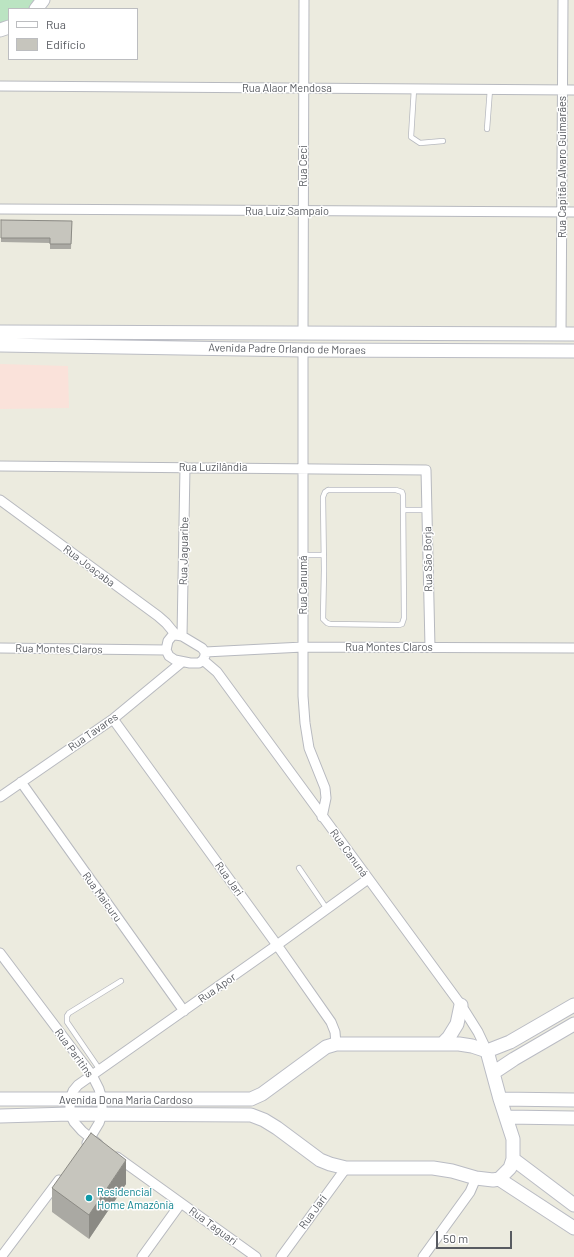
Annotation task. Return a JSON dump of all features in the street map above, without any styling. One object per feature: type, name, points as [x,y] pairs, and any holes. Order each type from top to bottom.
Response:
[{"type":"street","points":[[37,8],[44,0]]},
{"type":"street","name":"Rua Ceci","points":[[303,333],[304,0]]},
{"type":"street","name":"Rua Capitão Alvaro Guimarães","points":[[561,334],[563,0]]},
{"type":"street","name":"Rua Alaor Mendosa","points":[[0,86],[574,90]]},
{"type":"street","name":"Rua Luiz Sampaio","points":[[0,209],[574,212]]},
{"type":"street","name":"Avenida Padre Orlando de Moraes","points":[[0,332],[574,334]]},
{"type":"street","name":"Avenida Padre Orlando de Moraes","points":[[0,345],[303,350],[574,350]]},
{"type":"street","name":"Rua Canumá","points":[[303,350],[303,647],[305,723],[309,748],[325,788],[326,798],[322,817]]},
{"type":"street","name":"Rua Luzilândia","points":[[0,466],[426,470]]},
{"type":"street","name":"Rua Jaguaribe","points":[[179,635],[185,467]]},
{"type":"street","name":"Rua São Borja","points":[[426,470],[430,647]]},
{"type":"street","name":"Rua Joaçaba","points":[[0,500],[166,623],[179,635],[196,644],[204,656]]},
{"type":"street","points":[[179,635],[172,636],[168,642],[166,650],[169,656],[182,662]]},
{"type":"street","name":"Rua Montes Claros","points":[[182,662],[196,663],[204,656],[303,647],[574,648]]},
{"type":"street","name":"Rua Montes Claros","points":[[0,648],[166,650]]},
{"type":"street","name":"Rua Canuná","points":[[204,656],[461,1005],[478,1032],[487,1051]]},
{"type":"street","name":"Rua Tavares","points":[[0,797],[113,718],[182,662]]},
{"type":"street","name":"Rua Jari","points":[[113,718],[331,1022],[335,1032],[336,1044]]},
{"type":"street","name":"Rua Maicuru","points":[[21,782],[184,1011]]},
{"type":"street","name":"Rua Apor","points":[[70,1100],[73,1091],[78,1084],[92,1076],[184,1011],[368,879]]},
{"type":"street","name":"Rua Paritins","points":[[0,953],[92,1076],[99,1089],[102,1099],[102,1114],[91,1138],[81,1151]]},
{"type":"street","points":[[443,1044],[457,1024],[461,1005]]},
{"type":"street","points":[[336,1044],[459,1044],[472,1046],[487,1051],[510,1042],[574,1005]]},
{"type":"street","points":[[493,1073],[574,1024]]},
{"type":"street","name":"Avenida Dona Maria Cardoso","points":[[0,1099],[251,1099],[262,1094],[326,1047],[336,1044]]},
{"type":"street","points":[[487,1051],[513,1139],[513,1159],[510,1168],[499,1179]]},
{"type":"street","points":[[500,1099],[574,1100]]},
{"type":"street","points":[[70,1100],[70,1114]]},
{"type":"street","name":"Avenida Dona Maria Cardoso","points":[[0,1116],[70,1114],[251,1115],[264,1120],[320,1160],[346,1168]]},
{"type":"street","name":"Rua Taguari","points":[[70,1114],[74,1122],[91,1138],[256,1257]]},
{"type":"street","points":[[506,1116],[574,1118]]},
{"type":"street","points":[[513,1159],[574,1205]]},
{"type":"street","points":[[346,1168],[433,1168],[452,1171],[486,1180],[499,1179],[574,1228]]},
{"type":"street","name":"Rua Jari","points":[[281,1257],[346,1168]]},
{"type":"street","points":[[1,1257],[62,1176]]},
{"type":"street","points":[[423,1257],[470,1192],[476,1178]]},
{"type":"street","points":[[528,1199],[541,1179]]},
{"type":"street","points":[[142,1257],[181,1203]]},
{"type":"lane","points":[[414,89],[411,137],[414,141],[420,143],[443,141]]},
{"type":"lane","points":[[487,129],[490,89]]},
{"type":"lane","points":[[328,490],[399,491],[403,495],[404,510],[404,618],[402,624],[330,624],[324,621],[322,616],[324,555],[323,497],[325,492],[328,490]]},
{"type":"lane","points":[[404,510],[427,510]]},
{"type":"lane","points":[[304,555],[324,555]]},
{"type":"lane","points":[[299,868],[327,908]]},
{"type":"lane","points":[[100,1070],[68,1022],[67,1016],[69,1013],[121,981]]},
{"type":"shaded area","points":[[0,364],[68,366],[69,408],[0,409]]},
{"type":"green space","points":[[0,0],[39,0],[31,8],[8,8],[8,22],[0,25]]},
{"type":"building","points":[[1,220],[72,221],[71,244],[50,244],[50,238],[1,238]]},
{"type":"building","points":[[91,1133],[126,1160],[89,1215],[52,1188]]},
{"type":"place","name":"Residencial Home Amazônia","points":[[89,1198]]}]
